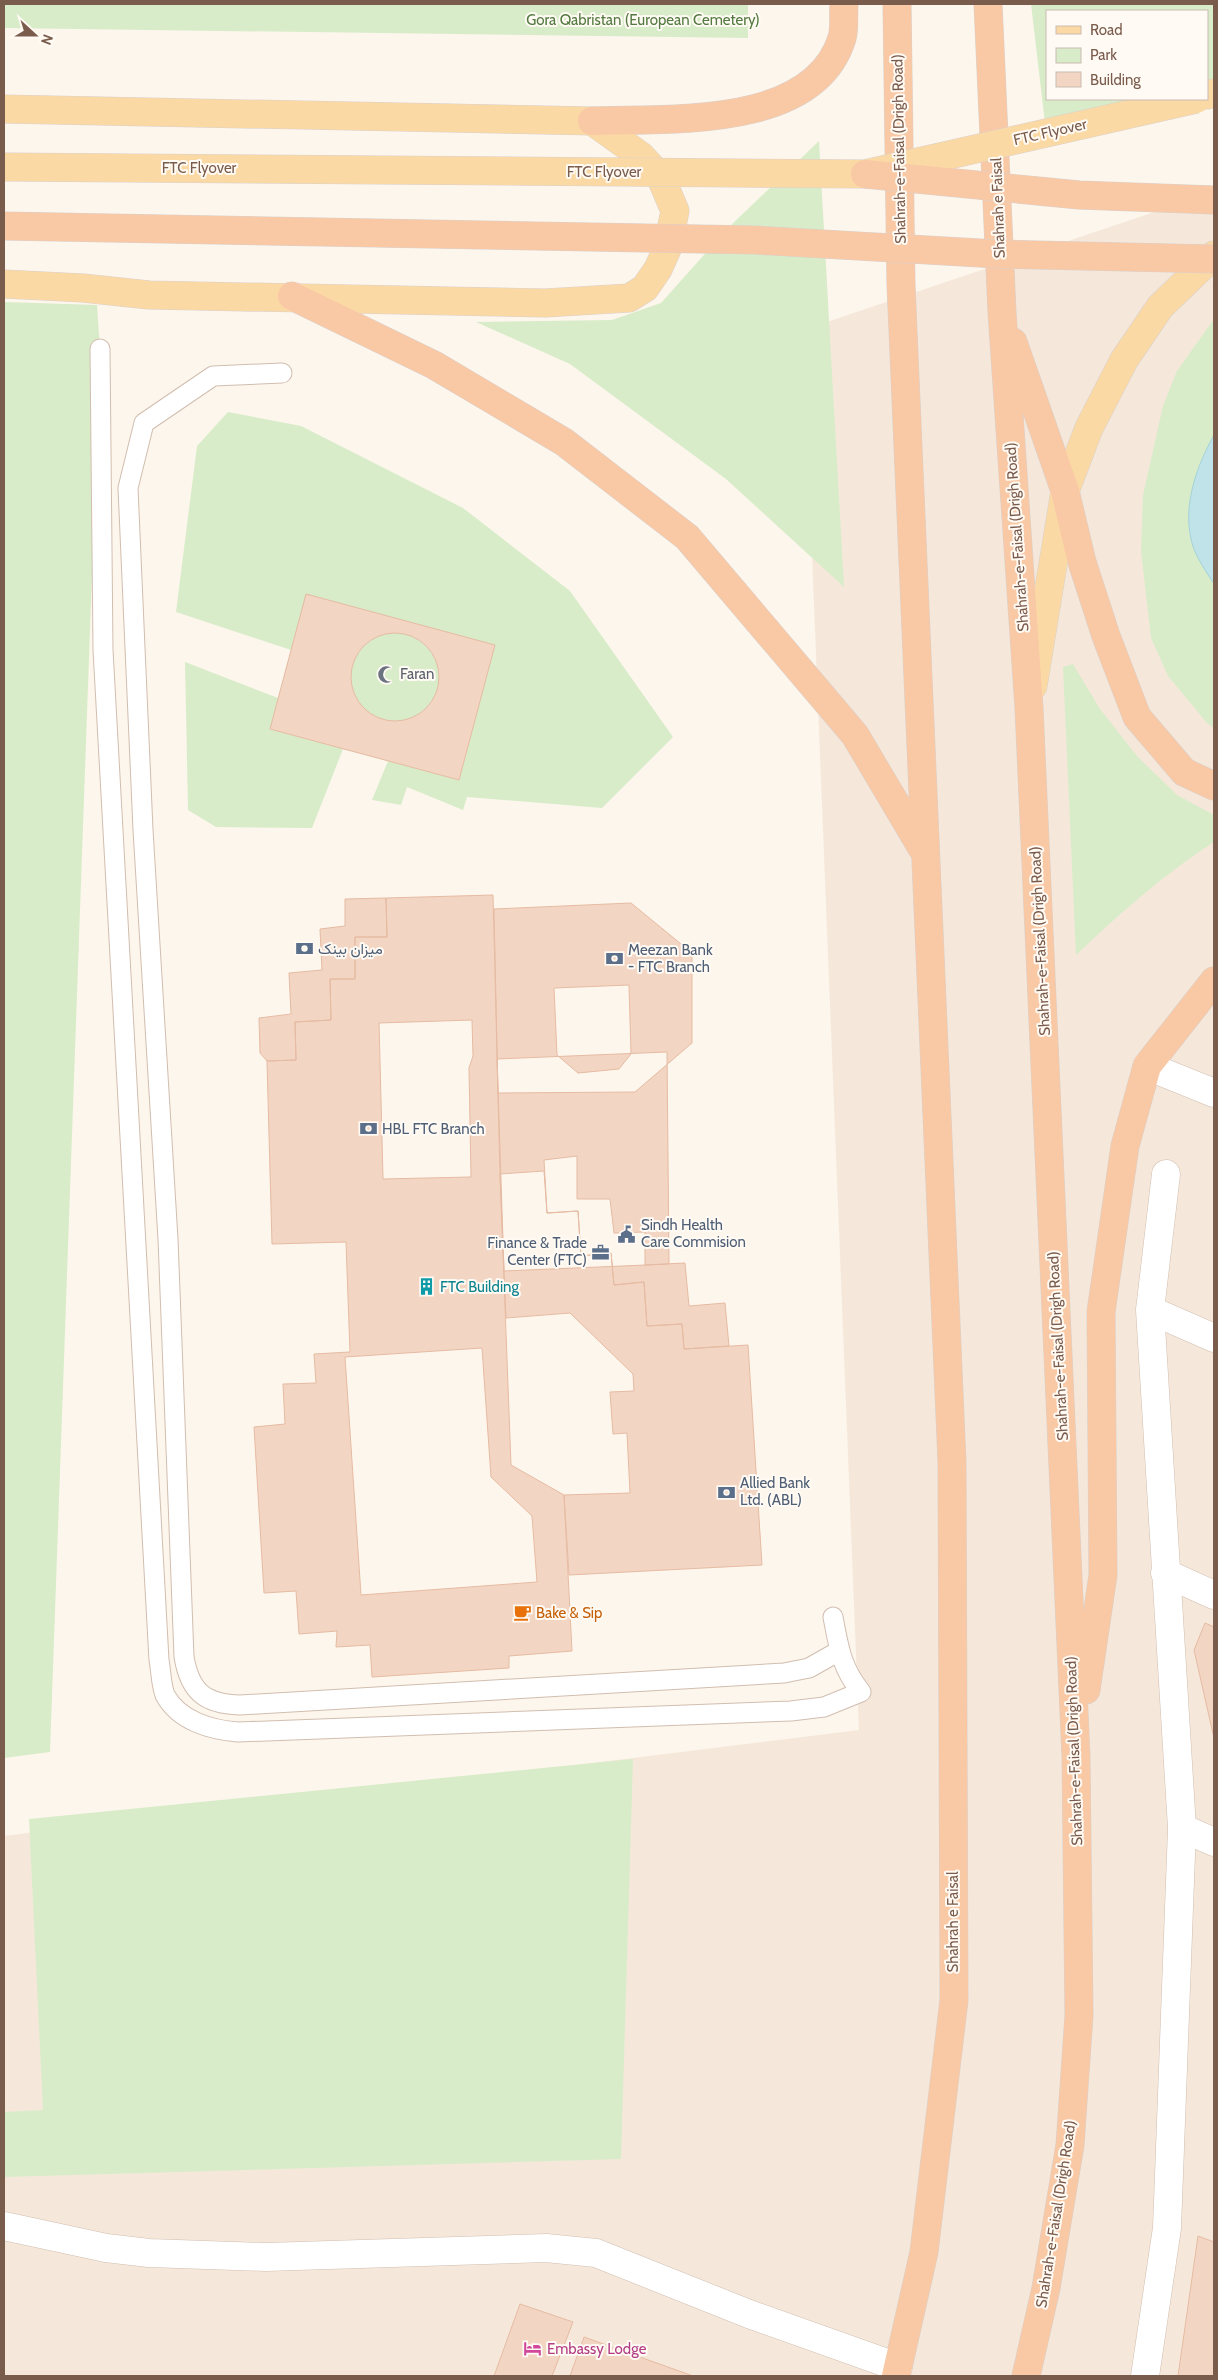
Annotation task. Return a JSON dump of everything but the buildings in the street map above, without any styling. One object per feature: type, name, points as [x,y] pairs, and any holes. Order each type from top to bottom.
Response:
[{"type":"highway","points":[[592,121],[719,116],[775,103],[808,85],[828,66],[842,37],[844,4]]},
{"type":"highway","name":"Shahrah-e-Faisal (Drigh Road)","points":[[897,4],[901,285],[924,851],[952,1462]]},
{"type":"highway","name":"Shahrah e Faisal","points":[[988,4],[1002,312]]},
{"type":"highway","points":[[866,174],[1080,195],[1214,200]]},
{"type":"highway","points":[[4,226],[755,240],[998,254],[1214,259]]},
{"type":"highway","points":[[292,296],[434,365],[564,442],[687,537],[855,735],[924,851]]},
{"type":"highway","points":[[1002,312],[1065,491],[1082,562],[1106,636],[1137,717],[1184,772],[1214,786]]},
{"type":"highway","name":"Shahrah-e-Faisal (Drigh Road)","points":[[1002,312],[1029,708],[1076,1757],[1079,2015],[1070,2145],[1046,2288],[1026,2376]]},
{"type":"highway","points":[[1076,1757],[1102,1575],[1101,1312],[1125,1146],[1147,1066],[1214,981]]},
{"type":"highway","name":"Shahrah e Faisal","points":[[897,2371],[924,2252],[954,2000],[952,1462]]},
{"type":"main road","name":"FTC Flyover","points":[[4,166],[866,174],[1192,100]]},
{"type":"main road","points":[[4,109],[592,121],[641,156],[661,178],[675,211],[667,249],[658,269],[645,288],[629,298],[545,303],[292,296],[149,295],[83,288],[4,284]]},
{"type":"main road","points":[[1029,708],[1065,491],[1089,428],[1124,360],[1160,307],[1214,255]]},
{"type":"street","points":[[1147,1066],[1214,1093]]},
{"type":"street","points":[[1145,2376],[1167,2228],[1182,1828],[1150,1310],[1166,1174]]},
{"type":"street","points":[[1150,1310],[1214,1338]]},
{"type":"street","points":[[1165,1573],[1214,1595]]},
{"type":"street","points":[[1182,1828],[1214,1842]]},
{"type":"street","points":[[4,2226],[106,2248],[149,2253],[266,2257],[546,2248],[596,2253],[897,2371]]},
{"type":"lane","points":[[100,349],[103,650],[162,1677],[165,1694],[179,1712],[199,1724],[238,1732],[792,1711],[824,1707],[860,1692],[848,1676],[840,1651],[833,1617]]},
{"type":"lane","points":[[282,373],[214,376],[144,423],[128,488],[142,820],[167,1230],[184,1657],[187,1676],[194,1688],[207,1699],[225,1705],[784,1672],[808,1668],[840,1651]]},
{"type":"lane","points":[[162,1677],[187,1676]]},
{"type":"lane","points":[[221,1730],[225,1705]]},
{"type":"shaded area","points":[[1214,192],[1214,2376],[4,2376],[4,1836],[859,1730],[803,330]]},
{"type":"green space","name":"Gora Qabristan (European Cemetery)","points":[[4,4],[748,4],[748,38],[4,28]]},
{"type":"green space","points":[[1031,4],[1214,4],[1214,81],[1208,83],[1208,10],[1046,10],[1046,100],[1140,100],[1045,123]]},
{"type":"green space","points":[[819,141],[844,587],[726,479],[570,364],[476,322],[612,320],[661,303],[728,228]]},
{"type":"green space","points":[[4,302],[97,305],[100,349],[50,1752],[4,1758]]},
{"type":"green space","points":[[1214,319],[1214,728],[1207,723],[1168,676],[1151,638],[1141,551],[1143,495],[1163,406],[1177,371]]},
{"type":"green space","points":[[228,412],[301,426],[463,508],[570,591],[673,737],[602,808],[467,797],[463,810],[407,787],[401,805],[372,800],[388,761],[343,749],[312,828],[216,827],[188,810],[185,662],[278,698],[291,650],[176,612],[197,446]]},
{"type":"green space","points":[[1073,664],[1100,709],[1137,756],[1177,795],[1214,815],[1214,842],[1177,867],[1142,895],[1076,955],[1063,667]]},
{"type":"green space","points":[[633,1759],[621,2159],[4,2177],[4,2112],[43,2110],[29,1819]]},
{"type":"water","points":[[1214,435],[1214,584],[1195,551],[1189,526],[1189,512],[1190,499],[1197,472]]},
{"type":"place","name":"Faran","points":[[386,674]]},
{"type":"place","name":"میزان بینک","points":[[304,949]]},
{"type":"place","name":"Meezan Bank - FTC Branch","points":[[614,959]]},
{"type":"place","name":"HBL FTC Branch","points":[[368,1129]]},
{"type":"place","name":"Sindh Health Care Commision","points":[[627,1234]]},
{"type":"place","name":"Finance & Trade Center (FTC)","points":[[601,1252]]},
{"type":"place","name":"FTC Building","points":[[426,1287]]},
{"type":"place","name":"Allied Bank Ltd. (ABL)","points":[[726,1492]]},
{"type":"place","name":"Bake & Sip","points":[[522,1613]]},
{"type":"place","name":"Embassy Lodge","points":[[533,2349]]}]
